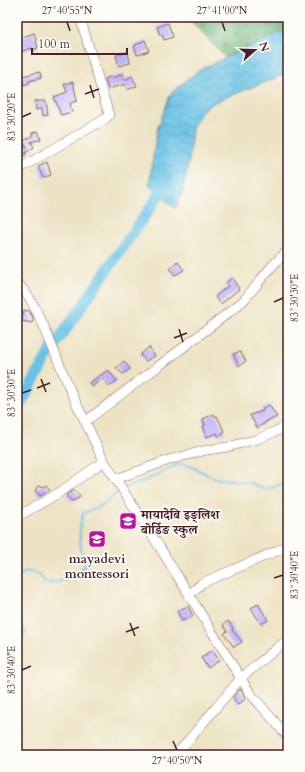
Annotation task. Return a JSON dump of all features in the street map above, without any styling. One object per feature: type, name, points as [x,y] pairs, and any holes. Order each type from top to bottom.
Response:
[{"type":"street","points":[[17,170],[105,119],[109,115],[80,17]]},
{"type":"street","points":[[86,421],[138,380],[182,349],[244,299],[281,256],[288,252]]},
{"type":"street","points":[[17,282],[29,297],[46,330],[71,392],[104,461],[250,693],[288,737]]},
{"type":"street","points":[[118,482],[172,459],[258,439],[288,426]]},
{"type":"street","points":[[17,517],[57,494],[104,461]]},
{"type":"street","points":[[189,595],[202,583],[288,546]]},
{"type":"street","points":[[176,755],[241,678],[288,639]]},
{"type":"green space","points":[[203,17],[288,17],[288,31],[282,32],[225,57],[191,21]]},
{"type":"water","points":[[288,31],[288,73],[217,101],[203,109],[192,128],[189,160],[183,191],[175,208],[149,185],[157,130],[171,93],[203,68],[282,32]]},
{"type":"building","points":[[168,23],[173,37],[164,40],[157,27]]},
{"type":"building","points":[[34,33],[38,48],[32,50],[32,48],[17,53],[17,39]]},
{"type":"building","points":[[145,40],[149,51],[137,55],[134,46]]},
{"type":"building","points":[[128,52],[130,63],[119,66],[116,55]]},
{"type":"building","points":[[40,72],[41,78],[29,81],[29,83],[24,85],[22,76]]},
{"type":"building","points":[[123,74],[125,80],[132,76],[137,86],[127,90],[125,84],[108,89],[105,79]]},
{"type":"building","points":[[73,82],[77,101],[70,103],[72,112],[61,115],[54,97],[67,92],[64,84]]},
{"type":"building","points":[[35,101],[46,101],[48,115],[43,116],[42,108],[36,110]]},
{"type":"building","points":[[38,131],[41,139],[31,142],[34,147],[25,153],[26,155],[17,157],[17,151],[27,147],[25,144],[20,146],[19,144],[32,136],[32,133]]},
{"type":"building","points":[[47,162],[51,175],[43,178],[38,166]]},
{"type":"building","points":[[177,261],[184,270],[175,275],[170,269]]},
{"type":"building","points":[[232,278],[239,289],[221,304],[215,297],[228,286],[226,283]]},
{"type":"building","points":[[24,310],[29,311],[33,318],[32,323],[22,321]]},
{"type":"building","points":[[149,347],[155,356],[146,361],[140,355]]},
{"type":"building","points":[[240,352],[246,361],[239,366],[233,354]]},
{"type":"building","points":[[124,361],[130,369],[123,374],[116,368]]},
{"type":"building","points":[[108,370],[117,381],[109,386],[102,378],[92,387],[89,383]]},
{"type":"building","points":[[269,405],[277,417],[265,422],[257,428],[250,415],[263,411],[262,409]]},
{"type":"building","points":[[214,414],[215,417],[217,416],[225,433],[218,436],[217,433],[207,437],[203,426],[205,426],[203,419]]},
{"type":"building","points":[[40,485],[43,487],[46,485],[50,490],[40,496],[35,490]]},
{"type":"building","points":[[74,490],[80,497],[72,502],[66,495]]},
{"type":"building","points":[[258,604],[268,620],[261,624],[251,608]]},
{"type":"building","points":[[188,606],[193,616],[182,621],[177,611]]},
{"type":"building","points":[[228,621],[233,628],[232,630],[242,642],[234,647],[224,634],[227,631],[223,625]]},
{"type":"building","points":[[212,650],[219,660],[208,668],[201,658]]},
{"type":"building","points":[[240,689],[246,698],[238,705],[233,697]]},
{"type":"waterway","points":[[17,411],[48,355],[159,195],[161,180]]},
{"type":"waterway","points":[[124,488],[144,481],[179,464],[190,466],[215,478],[251,483],[263,489],[288,482]]},
{"type":"waterway","points":[[17,578],[26,571],[39,574],[46,583],[57,582],[71,577],[83,567],[86,568],[80,541],[80,527],[83,513],[99,507],[121,490]]},
{"type":"waterway","points":[[17,618],[20,620],[25,632],[20,638],[17,639]]},
{"type":"place","name":"मायादेबि इङ्लिश बोर्डिङ स्कुल","points":[[128,521]]},
{"type":"place","name":"mayadevi montessori","points":[[97,539]]}]
